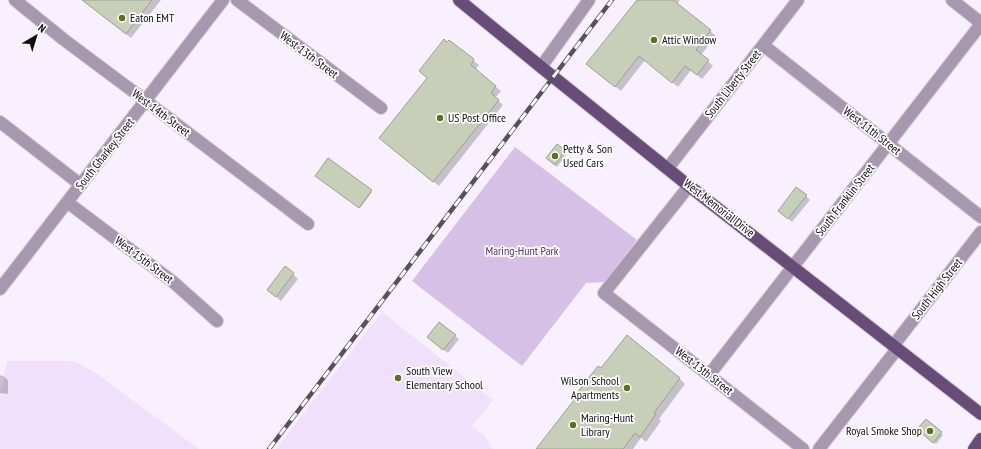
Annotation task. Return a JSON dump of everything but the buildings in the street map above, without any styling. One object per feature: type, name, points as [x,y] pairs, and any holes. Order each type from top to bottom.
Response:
[{"type":"main road","name":"West Memorial Drive","points":[[459,0],[689,186],[981,414]]},
{"type":"main road","points":[[974,449],[981,439]]},
{"type":"street","name":"West 14th Street","points":[[15,0],[63,39],[308,224]]},
{"type":"street","name":"South Gharkey Street","points":[[0,289],[223,0]]},
{"type":"street","name":"West 13th Street","points":[[237,0],[381,108]]},
{"type":"street","points":[[541,67],[589,0]]},
{"type":"street","name":"South Liberty Street","points":[[668,168],[798,0]]},
{"type":"street","points":[[952,0],[981,24]]},
{"type":"street","name":"South Franklin Street","points":[[709,376],[981,24]]},
{"type":"street","name":"West 11th Street","points":[[763,45],[981,217]]},
{"type":"street","points":[[0,122],[81,185]]},
{"type":"street","name":"West 13th Street","points":[[689,186],[604,293],[803,449]]},
{"type":"street","name":"West 15th Street","points":[[67,202],[172,281],[217,321]]},
{"type":"street","name":"South High Street","points":[[819,449],[981,232]]},
{"type":"shaded area","name":"South View Elementary School","points":[[382,312],[493,400],[472,426],[485,437],[493,449],[276,449]]},
{"type":"shaded area","points":[[7,361],[74,361],[96,373],[199,449],[0,449],[0,389],[3,389]]},
{"type":"green space","name":"Maring-Hunt Park","points":[[515,147],[637,240],[605,282],[586,283],[522,366],[412,281]]},
{"type":"railway","points":[[269,449],[612,0]]},
{"type":"place","name":"Eaton EMT","points":[[122,18]]},
{"type":"place","name":"Attic Window","points":[[654,40]]},
{"type":"place","name":"US Post Office","points":[[440,118]]},
{"type":"place","name":"Petty & Son Used Cars","points":[[555,156]]},
{"type":"place","name":"South View Elementary School","points":[[398,378]]},
{"type":"place","name":"Wilson School Apartments","points":[[627,388]]},
{"type":"place","name":"Maring-Hunt Library","points":[[573,425]]},
{"type":"place","name":"Royal Smoke Shop","points":[[930,431]]}]
